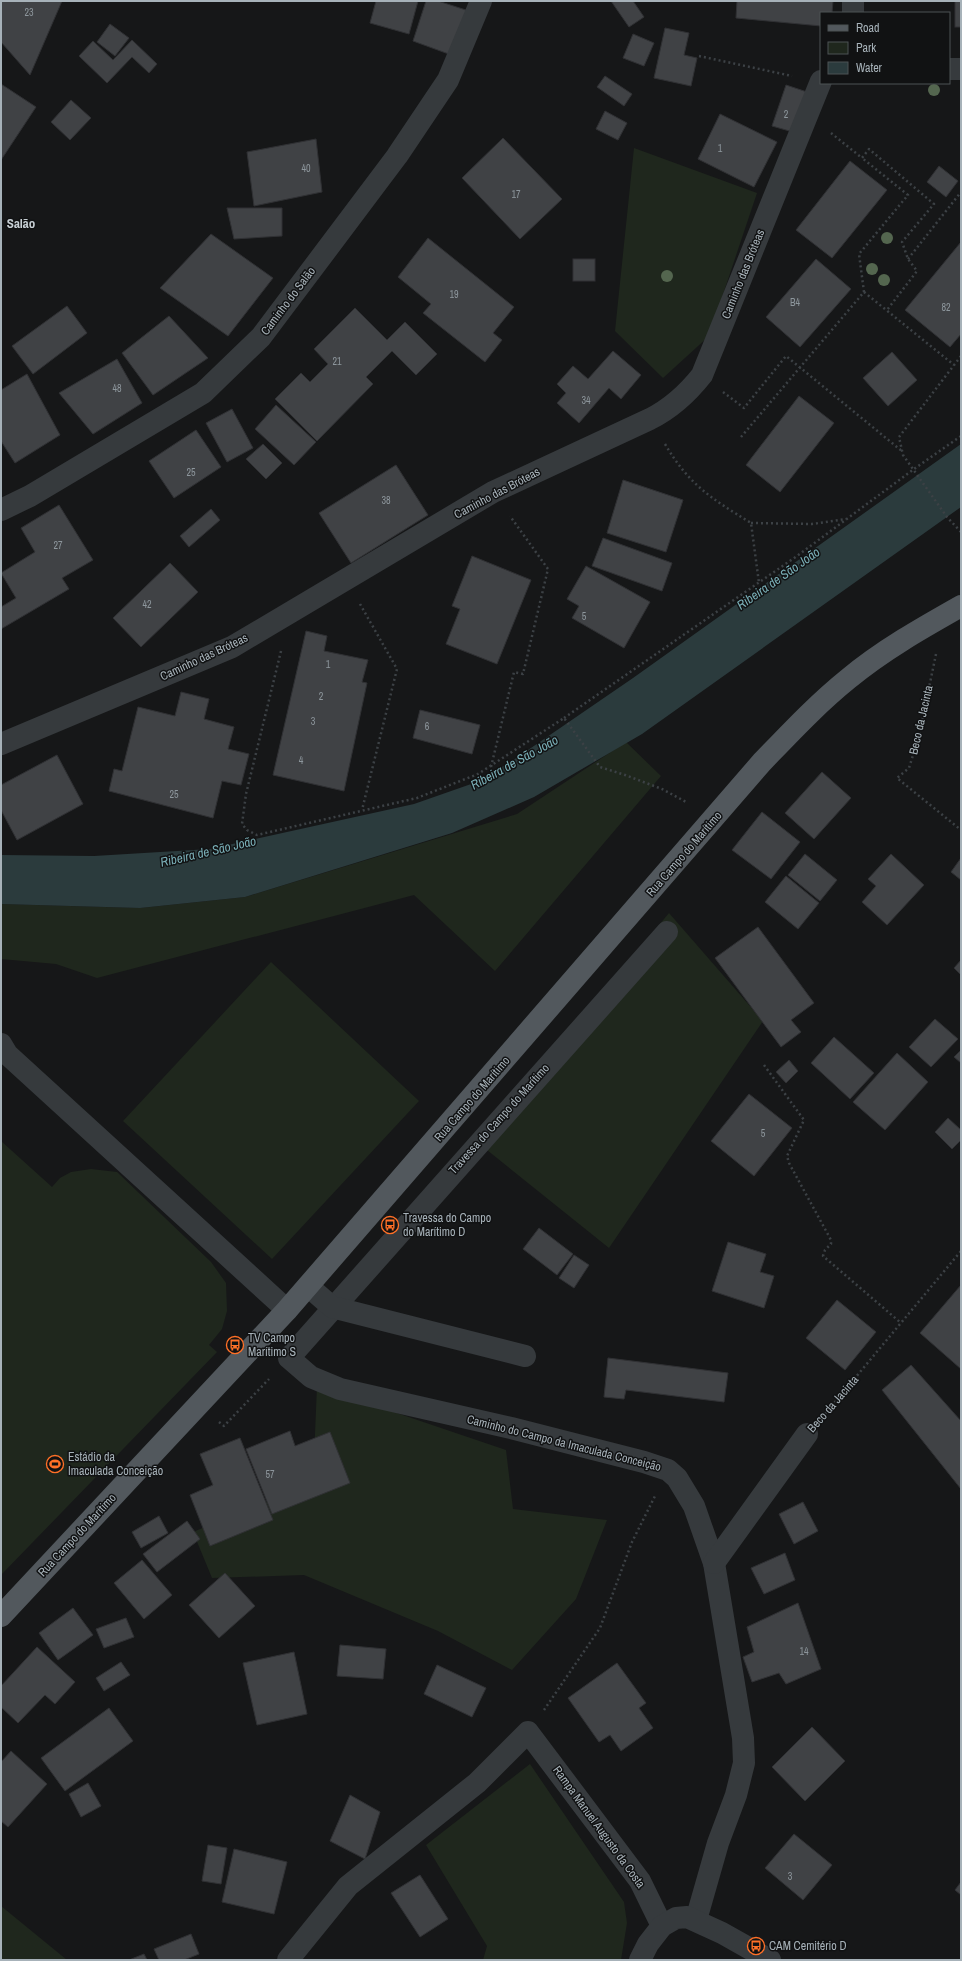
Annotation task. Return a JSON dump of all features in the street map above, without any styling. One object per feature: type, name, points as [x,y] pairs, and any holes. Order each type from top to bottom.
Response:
[{"type":"main road","name":"Rua Campo do Marítimo","points":[[1,1616],[287,1310],[800,722],[848,678],[897,642],[961,606]]},
{"type":"street","name":"Caminho do Salão","points":[[1,510],[30,496],[202,393],[261,337],[397,156],[448,80],[481,1]]},
{"type":"street","points":[[853,1],[853,12]]},
{"type":"street","points":[[950,69],[961,69]]},
{"type":"street","name":"Caminho das Bróteas","points":[[1,744],[232,647],[493,492],[666,411],[685,395],[702,375],[820,81]]},
{"type":"street","name":"Travessa do Campo do Marítimo","points":[[289,1358],[332,1307],[667,932]]},
{"type":"street","points":[[1,1044],[7,1054],[287,1310]]},
{"type":"street","points":[[308,1286],[332,1307],[525,1356]]},
{"type":"street","name":"Caminho do Campo da Imaculada Conceição","points":[[289,1358],[311,1377],[340,1389],[518,1430],[644,1462],[668,1470],[677,1478],[694,1506],[714,1563],[743,1738],[744,1763],[736,1795],[718,1843],[696,1920]]},
{"type":"street","name":"Beco da Jacinta","points":[[714,1563],[807,1434]]},
{"type":"street","points":[[288,1960],[348,1886],[477,1783],[528,1732]]},
{"type":"street","name":"Rampa Manuel Augusto da Costa","points":[[528,1732],[640,1881],[662,1926]]},
{"type":"street","points":[[640,1960],[648,1944],[662,1926],[676,1918],[687,1917],[696,1920],[770,1960]]},
{"type":"path","points":[[699,56],[820,81]]},
{"type":"path","points":[[807,114],[908,195],[859,254],[864,292],[954,365]]},
{"type":"path","points":[[862,158],[869,149],[934,204],[902,242],[908,259],[917,271],[887,310]]},
{"type":"path","points":[[908,259],[961,192]]},
{"type":"path","points":[[741,437],[864,292]]},
{"type":"path","points":[[702,375],[744,408],[786,356],[903,452]]},
{"type":"path","points":[[961,356],[899,438],[903,452],[918,476],[947,517],[961,532]]},
{"type":"path","points":[[650,419],[673,458],[691,481],[711,499],[751,523],[812,524],[848,519]]},
{"type":"path","points":[[289,613],[246,794],[242,824],[247,830],[257,835],[417,798],[478,774],[491,767],[759,583],[961,436]]},
{"type":"path","points":[[491,767],[514,672],[523,674],[548,569],[493,492]]},
{"type":"path","points":[[751,523],[759,583]]},
{"type":"path","points":[[346,580],[397,669],[362,810]]},
{"type":"path","name":"Beco da Jacinta","points":[[926,626],[936,644],[936,655],[917,742],[909,768],[898,778],[961,830]]},
{"type":"path","points":[[564,718],[600,767],[662,789],[689,802],[684,808]]},
{"type":"path","points":[[764,1065],[804,1120],[787,1156],[789,1163],[831,1240],[831,1244],[825,1250],[823,1256],[901,1323]]},
{"type":"path","name":"Beco da Jacinta","points":[[807,1434],[848,1388],[961,1251]]},
{"type":"path","points":[[217,1421],[224,1426],[267,1381]]},
{"type":"path","points":[[528,1732],[600,1628],[632,1542],[668,1470]]},
{"type":"green space","points":[[634,148],[757,193],[709,336],[663,378],[615,331]]},
{"type":"green space","points":[[626,742],[661,776],[495,971],[414,895],[97,978],[56,964],[1,959],[1,904],[140,908],[245,897],[517,814]]},
{"type":"green space","points":[[669,913],[763,1021],[609,1248],[477,1142]]},
{"type":"green space","points":[[271,962],[419,1101],[272,1259],[123,1121]]},
{"type":"green space","name":"Estádio da Imaculada Conceição","points":[[1,1141],[52,1187],[60,1178],[71,1172],[91,1169],[117,1172],[211,1262],[226,1283],[227,1311],[222,1329],[209,1345],[217,1352],[1,1575]]},
{"type":"green space","points":[[317,1386],[506,1450],[513,1509],[607,1520],[576,1599],[512,1670],[438,1631],[304,1575],[212,1578],[193,1532],[313,1482]]},
{"type":"green space","points":[[530,1764],[624,1902],[627,1923],[621,1960],[483,1960],[487,1946],[426,1845]]},
{"type":"green space","points":[[1,1906],[67,1960],[1,1960]]},
{"type":"water","name":"Ribeira de São João","points":[[961,444],[961,507],[642,734],[534,797],[452,833],[245,897],[140,908],[1,904],[1,855],[94,856],[210,849],[414,804],[474,783],[512,761],[633,678]]},
{"type":"building","points":[[1,1],[62,1],[30,75],[1,42]]},
{"type":"building","points":[[376,1],[418,1],[409,34],[370,23]]},
{"type":"building","points":[[426,1],[438,1],[472,12],[457,57],[413,41]]},
{"type":"building","points":[[611,1],[633,1],[644,17],[629,27]]},
{"type":"building","points":[[737,1],[833,1],[832,12],[820,12],[820,26],[736,18]]},
{"type":"building","points":[[955,1],[961,1],[961,27],[955,27]]},
{"type":"building","points":[[110,24],[129,38],[115,56],[97,42]]},
{"type":"building","points":[[665,28],[689,33],[684,55],[697,58],[691,86],[654,78]]},
{"type":"building","points":[[633,34],[654,43],[644,66],[623,58]]},
{"type":"building","points":[[132,40],[157,64],[149,73],[132,57],[107,83],[79,56],[93,41],[113,60]]},
{"type":"building","points":[[605,76],[632,94],[624,106],[597,87]]},
{"type":"building","points":[[1,84],[36,107],[1,160]]},
{"type":"building","points":[[786,85],[807,92],[793,132],[772,126]]},
{"type":"building","points":[[71,100],[91,118],[70,140],[51,122]]},
{"type":"building","points":[[605,111],[627,123],[618,140],[596,129]]},
{"type":"building","points":[[720,114],[777,142],[754,187],[698,159]]},
{"type":"building","points":[[503,138],[562,199],[520,239],[462,178]]},
{"type":"building","points":[[316,139],[322,192],[254,206],[247,152]]},
{"type":"building","points":[[850,161],[887,190],[832,258],[796,230]]},
{"type":"building","points":[[939,166],[958,181],[946,197],[927,182]]},
{"type":"building","points":[[227,208],[282,208],[282,236],[234,239]]},
{"type":"building","points":[[211,234],[273,278],[228,336],[160,288]]},
{"type":"building","points":[[428,238],[514,307],[493,333],[502,340],[485,362],[423,313],[431,304],[398,277]]},
{"type":"building","points":[[961,242],[961,334],[950,347],[905,310]]},
{"type":"building","points":[[573,259],[595,259],[595,281],[573,281]]},
{"type":"building","points":[[816,259],[851,289],[800,347],[766,317]]},
{"type":"building","points":[[67,306],[87,333],[33,374],[12,346]]},
{"type":"building","points":[[355,308],[387,340],[405,322],[437,354],[416,375],[392,351],[366,377],[373,384],[317,441],[275,399],[301,373],[310,382],[328,364],[314,349]]},
{"type":"building","points":[[169,316],[208,358],[153,395],[122,353]]},
{"type":"building","points":[[613,351],[641,375],[621,399],[609,388],[579,423],[557,403],[566,393],[557,384],[573,366],[588,379]]},
{"type":"building","points":[[892,352],[917,380],[888,406],[863,378]]},
{"type":"building","points":[[117,359],[142,403],[93,434],[59,393]]},
{"type":"building","points":[[27,374],[60,435],[15,463],[1,441],[1,390]]},
{"type":"building","points":[[799,396],[834,423],[780,492],[746,465]]},
{"type":"building","points":[[276,405],[316,442],[294,465],[255,429]]},
{"type":"building","points":[[232,409],[253,448],[227,462],[206,423]]},
{"type":"building","points":[[196,430],[221,467],[174,498],[149,461]]},
{"type":"building","points":[[263,444],[282,463],[266,479],[246,459]]},
{"type":"building","points":[[396,465],[428,515],[351,563],[319,513]]},
{"type":"building","points":[[623,480],[683,500],[666,552],[607,533]]},
{"type":"building","points":[[59,505],[93,560],[62,578],[69,589],[1,629],[1,607],[16,598],[1,573],[35,552],[21,528]]},
{"type":"building","points":[[211,509],[220,520],[189,547],[180,536]]},
{"type":"building","points":[[603,538],[672,563],[662,591],[592,566]]},
{"type":"building","points":[[472,556],[531,580],[497,664],[446,644],[460,609],[452,606]]},
{"type":"building","points":[[170,563],[198,592],[141,647],[113,618]]},
{"type":"building","points":[[586,566],[650,602],[624,648],[572,618],[579,606],[567,599]]},
{"type":"building","points":[[306,631],[327,636],[324,651],[368,660],[362,682],[367,683],[344,791],[273,775]]},
{"type":"building","points":[[181,692],[209,699],[204,719],[234,727],[228,749],[249,754],[241,785],[222,781],[213,818],[109,791],[114,769],[122,771],[138,707],[175,716]]},
{"type":"building","points":[[420,710],[480,725],[472,754],[413,738]]},
{"type":"building","points":[[57,755],[83,804],[17,840],[1,810],[1,785]]},
{"type":"building","points":[[822,772],[851,798],[814,839],[785,813]]},
{"type":"building","points":[[762,812],[800,842],[771,879],[732,850]]},
{"type":"building","points":[[805,854],[837,880],[820,901],[788,875]]},
{"type":"building","points":[[891,854],[924,885],[887,925],[862,902],[876,886],[868,879]]},
{"type":"building","points":[[961,858],[961,880],[951,872]]},
{"type":"building","points":[[786,876],[819,903],[798,929],[765,902]]},
{"type":"building","points":[[758,927],[814,1003],[791,1020],[801,1032],[781,1047],[715,958]]},
{"type":"building","points":[[961,960],[961,975],[954,968]]},
{"type":"building","points":[[935,1019],[958,1039],[931,1067],[909,1047]]},
{"type":"building","points":[[834,1037],[874,1073],[850,1099],[811,1063]]},
{"type":"building","points":[[961,1050],[961,1063],[954,1057]]},
{"type":"building","points":[[897,1053],[928,1082],[885,1130],[853,1102]]},
{"type":"building","points":[[789,1060],[798,1071],[786,1083],[776,1072]]},
{"type":"building","points":[[749,1094],[792,1128],[754,1176],[711,1141]]},
{"type":"building","points":[[948,1118],[961,1130],[961,1140],[952,1149],[935,1132]]},
{"type":"building","points":[[539,1228],[573,1254],[557,1275],[523,1249]]},
{"type":"building","points":[[728,1242],[766,1254],[760,1272],[774,1276],[764,1308],[712,1291]]},
{"type":"building","points":[[574,1255],[589,1265],[574,1288],[559,1278]]},
{"type":"building","points":[[961,1285],[961,1369],[920,1333]]},
{"type":"building","points":[[837,1300],[876,1332],[845,1370],[806,1338]]},
{"type":"building","points":[[608,1358],[728,1373],[724,1402],[626,1390],[624,1399],[604,1397]]},
{"type":"building","points":[[911,1365],[961,1421],[961,1489],[882,1390]]},
{"type":"building","points":[[290,1431],[295,1446],[330,1432],[350,1483],[272,1514],[246,1449]]},
{"type":"building","points":[[240,1438],[273,1520],[210,1546],[190,1495],[213,1485],[200,1454]]},
{"type":"building","points":[[803,1502],[818,1531],[794,1544],[779,1514]]},
{"type":"building","points":[[159,1516],[168,1533],[141,1548],[132,1532]]},
{"type":"building","points":[[187,1521],[200,1539],[157,1572],[143,1554]]},
{"type":"building","points":[[785,1553],[795,1580],[764,1594],[751,1568]]},
{"type":"building","points":[[142,1560],[172,1595],[144,1619],[114,1583]]},
{"type":"building","points":[[225,1573],[255,1606],[219,1638],[189,1605]]},
{"type":"building","points":[[798,1603],[821,1669],[786,1684],[779,1673],[752,1682],[743,1657],[754,1652],[747,1627]]},
{"type":"building","points":[[73,1608],[93,1635],[58,1660],[39,1633]]},
{"type":"building","points":[[126,1618],[134,1637],[104,1648],[96,1629]]},
{"type":"building","points":[[340,1645],[386,1649],[383,1679],[337,1676]]},
{"type":"building","points":[[37,1647],[75,1682],[55,1704],[45,1695],[18,1723],[1,1707],[1,1686]]},
{"type":"building","points":[[294,1652],[307,1714],[257,1725],[243,1663]]},
{"type":"building","points":[[121,1662],[130,1675],[104,1691],[96,1678]]},
{"type":"building","points":[[617,1663],[646,1703],[639,1708],[653,1728],[621,1751],[610,1735],[599,1742],[568,1698]]},
{"type":"building","points":[[437,1665],[486,1688],[472,1717],[424,1694]]},
{"type":"building","points":[[109,1708],[133,1741],[65,1791],[41,1758]]},
{"type":"building","points":[[812,1727],[845,1761],[805,1801],[772,1767]]},
{"type":"building","points":[[11,1751],[47,1784],[8,1827],[1,1821],[1,1762]]},
{"type":"building","points":[[88,1783],[101,1806],[81,1817],[69,1794]]},
{"type":"building","points":[[350,1795],[380,1812],[365,1859],[330,1841]]},
{"type":"building","points":[[794,1834],[832,1865],[803,1900],[765,1868]]},
{"type":"building","points":[[208,1845],[227,1848],[221,1884],[202,1881]]},
{"type":"building","points":[[234,1849],[287,1862],[274,1914],[222,1902]]},
{"type":"building","points":[[420,1875],[448,1919],[420,1937],[391,1893]]},
{"type":"building","points":[[961,1882],[961,1895],[955,1890]]},
{"type":"building","points":[[191,1934],[199,1954],[184,1960],[159,1960],[154,1949]]},
{"type":"building","points":[[144,1954],[147,1960],[129,1960]]},
{"type":"place","name":"Travessa do Campo do Marítimo D","points":[[390,1225]]},
{"type":"place","name":"TV Campo Marítimo S","points":[[235,1345]]},
{"type":"place","name":"Estádio da Imaculada Conceição","points":[[55,1464]]},
{"type":"place","name":"CAM Cemitério D","points":[[756,1946]]},
{"type":"district","name":"Salão","points":[[21,223]]}]
